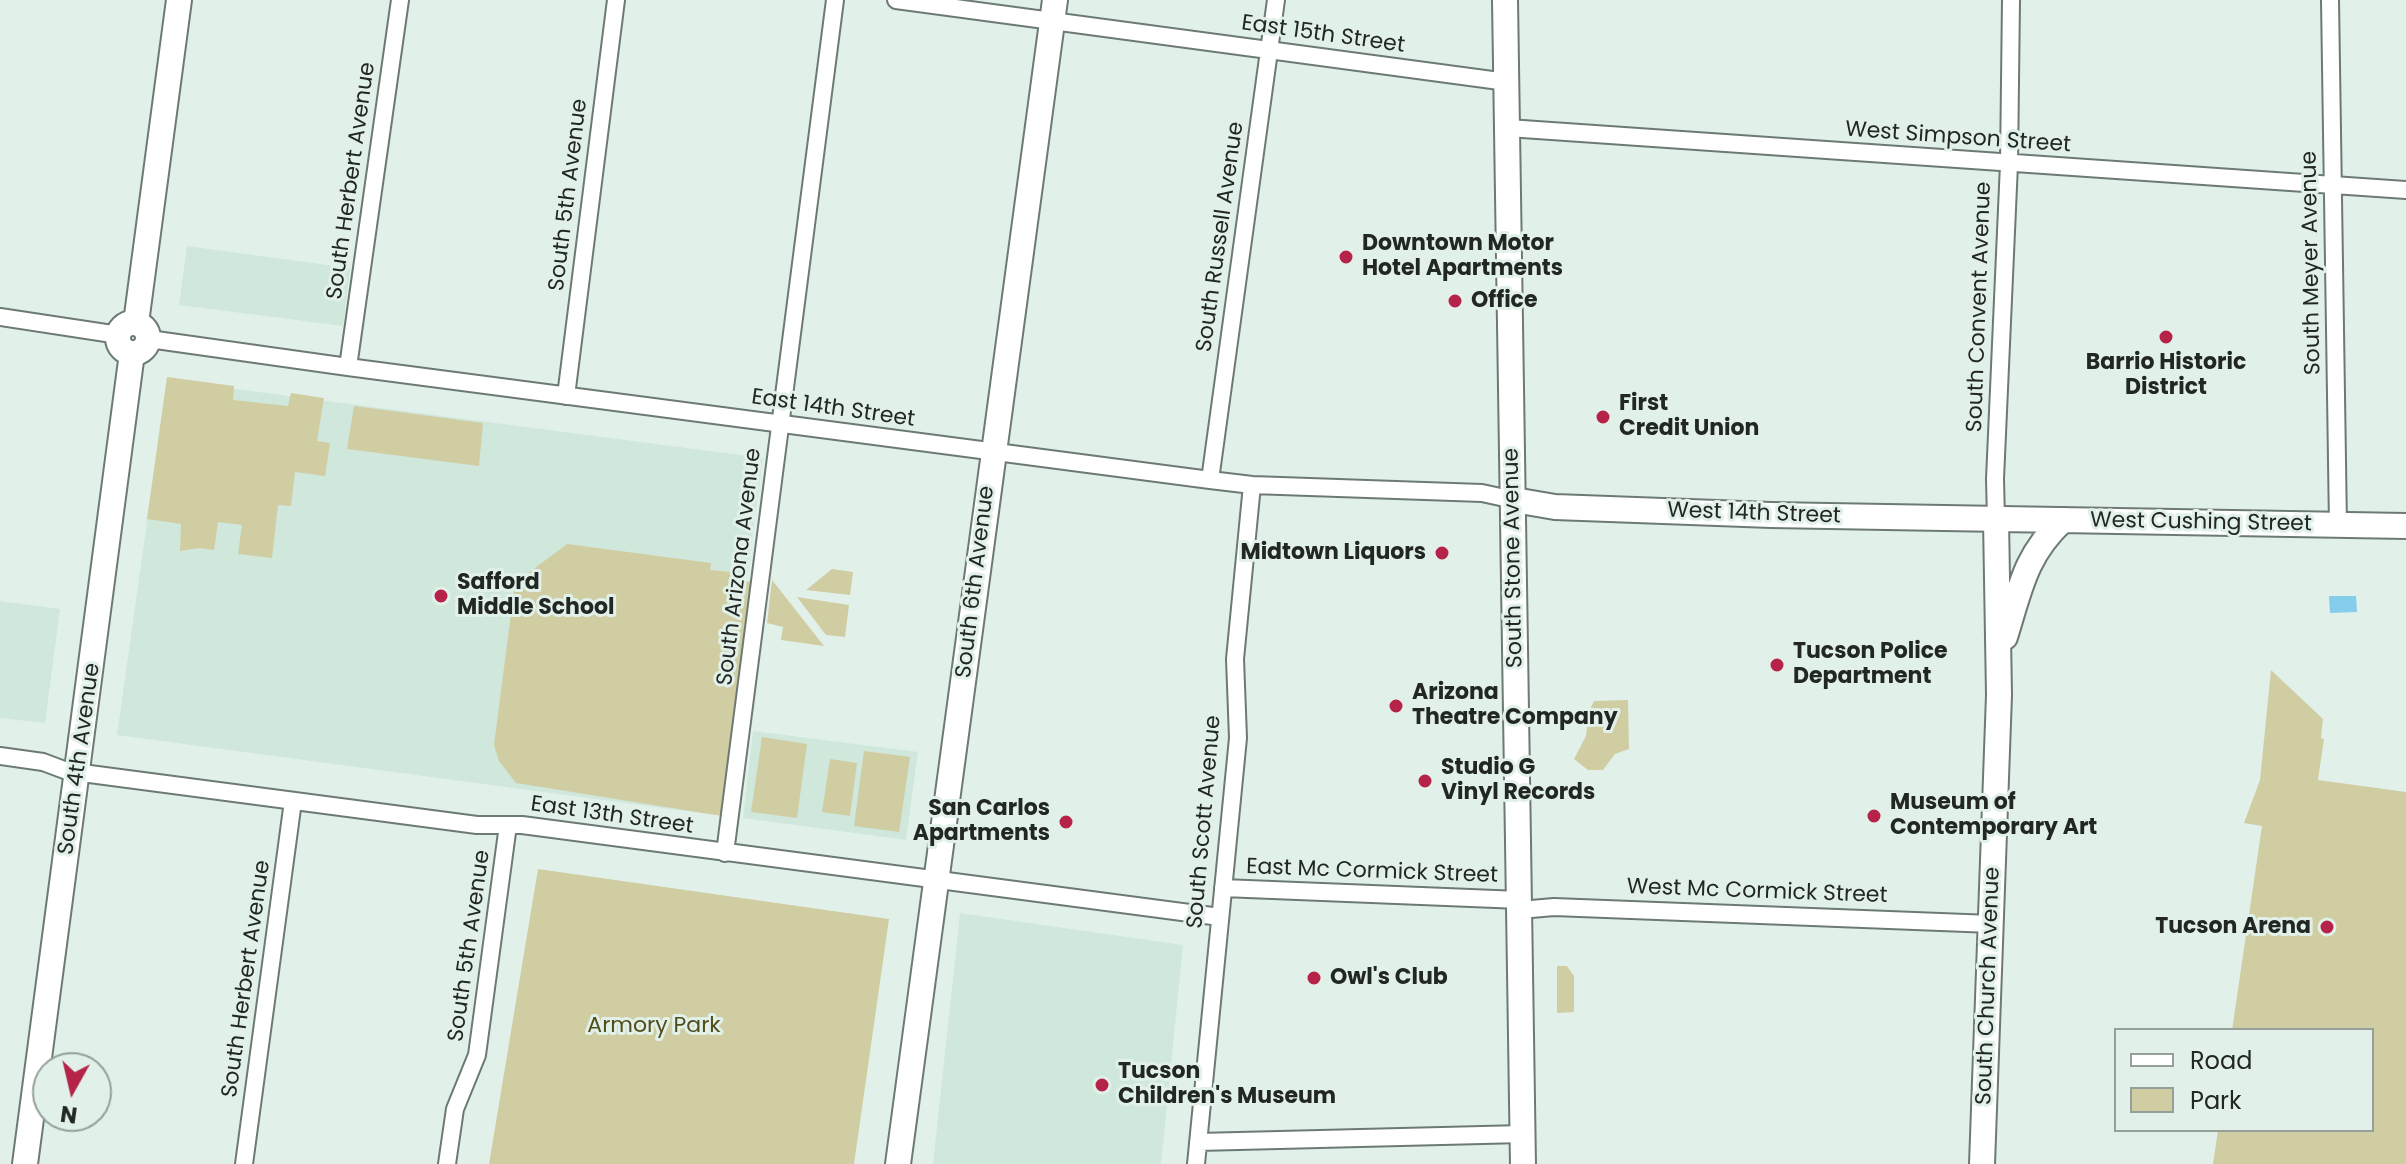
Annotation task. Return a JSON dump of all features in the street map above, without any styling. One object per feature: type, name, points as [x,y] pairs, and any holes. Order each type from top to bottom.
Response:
[{"type":"street","name":"South 4th Avenue","points":[[25,1164],[179,0]]},
{"type":"street","name":"South Herbert Avenue","points":[[348,367],[400,0]]},
{"type":"street","name":"South 5th Avenue","points":[[566,396],[616,0]]},
{"type":"street","name":"South Arizona Avenue","points":[[725,853],[835,0]]},
{"type":"street","name":"East 15th Street","points":[[896,0],[1053,10],[1269,50],[1507,82]]},
{"type":"street","name":"South Russell Avenue","points":[[1210,480],[1276,0]]},
{"type":"street","name":"South Stone Avenue","points":[[1505,0],[1523,1164]]},
{"type":"street","name":"South Convent Avenue","points":[[1996,520],[1995,479],[2009,164],[2011,0]]},
{"type":"street","name":"South Meyer Avenue","points":[[2330,0],[2338,526]]},
{"type":"street","name":"South 6th Avenue","points":[[898,1164],[1053,10]]},
{"type":"street","name":"West Simpson Street","points":[[1508,128],[2406,190]]},
{"type":"street","name":"East 14th Street","points":[[0,317],[348,367],[1210,480],[1252,485],[1482,493],[1514,500]]},
{"type":"street","name":"South Scott Avenue","points":[[1196,1164],[1238,738],[1235,659],[1252,485]]},
{"type":"street","name":"West 14th Street","points":[[1514,500],[1555,507],[1996,520]]},
{"type":"street","name":"West Cushing Street","points":[[1996,520],[2406,526]]},
{"type":"street","name":"South Church Avenue","points":[[1982,1164],[1992,924],[1998,658],[1996,520]]},
{"type":"street","points":[[1998,658],[2032,556],[2044,537],[2063,520]]},
{"type":"street","name":"East 13th Street","points":[[0,756],[43,762],[78,772],[293,801],[477,825],[530,826],[1220,917]]},
{"type":"street","name":"South Herbert Avenue","points":[[244,1164],[293,801]]},
{"type":"street","name":"South 5th Avenue","points":[[447,1164],[455,1109],[477,1055],[508,825]]},
{"type":"street","name":"East Mc Cormick Street","points":[[1223,888],[1520,905]]},
{"type":"street","name":"West Mc Cormick Street","points":[[1520,905],[1992,924]]},
{"type":"street","points":[[1198,1142],[1523,1134]]},
{"type":"shaded area","points":[[187,246],[350,268],[343,326],[179,305]]},
{"type":"shaded area","name":"Safford Middle School","points":[[167,380],[763,458],[715,815],[117,735]]},
{"type":"shaded area","points":[[0,601],[60,609],[45,723],[0,718]]},
{"type":"shaded area","points":[[753,731],[918,752],[906,840],[743,818]]},
{"type":"shaded area","points":[[960,913],[1183,945],[1161,1164],[933,1164]]},
{"type":"green space","points":[[167,377],[234,386],[233,400],[288,406],[291,393],[324,398],[317,441],[330,443],[325,476],[295,472],[291,506],[278,505],[272,558],[238,554],[242,525],[218,522],[214,550],[199,548],[180,551],[181,524],[147,519]]},
{"type":"green space","points":[[354,406],[483,423],[479,466],[347,449]]},
{"type":"green space","points":[[567,544],[711,563],[710,570],[732,572],[739,580],[753,582],[722,816],[516,783],[499,761],[494,745],[515,583]]},
{"type":"green space","points":[[832,569],[853,572],[850,595],[806,590]]},
{"type":"green space","points":[[772,580],[824,646],[781,640],[783,627],[767,623]]},
{"type":"green space","points":[[797,597],[849,605],[845,637],[826,635]]},
{"type":"green space","name":"Tucson Arena","points":[[2271,670],[2323,719],[2321,738],[2324,739],[2318,780],[2406,792],[2406,1164],[2213,1164],[2218,1132],[2374,1132],[2374,1028],[2232,1028],[2262,826],[2244,823],[2260,780]]},
{"type":"green space","points":[[1628,700],[1629,749],[1615,754],[1603,770],[1588,770],[1574,759],[1586,736],[1589,711],[1594,701]]},
{"type":"green space","points":[[762,737],[807,744],[797,818],[751,812]]},
{"type":"green space","points":[[864,751],[910,757],[899,832],[854,826]]},
{"type":"green space","points":[[830,759],[857,763],[850,816],[822,812]]},
{"type":"green space","name":"Armory Park","points":[[538,869],[889,919],[854,1164],[489,1164]]},
{"type":"green space","points":[[1557,966],[1567,966],[1574,976],[1574,1012],[1557,1013]]},
{"type":"water","points":[[2329,596],[2356,596],[2357,612],[2330,613]]},
{"type":"place","name":"Downtown Motor Hotel Apartments","points":[[1346,257]]},
{"type":"place","name":"Office","points":[[1455,301]]},
{"type":"place","name":"Barrio Historic District","points":[[2166,337]]},
{"type":"place","name":"First Credit Union","points":[[1603,417]]},
{"type":"place","name":"Midtown Liquors","points":[[1442,553]]},
{"type":"place","name":"Safford Middle School","points":[[441,596]]},
{"type":"place","name":"Tucson Police Department","points":[[1777,665]]},
{"type":"place","name":"Arizona Theatre Company","points":[[1396,706]]},
{"type":"place","name":"Studio G Vinyl Records","points":[[1425,781]]},
{"type":"place","name":"Museum of Contemporary Art","points":[[1874,816]]},
{"type":"place","name":"San Carlos Apartments","points":[[1066,822]]},
{"type":"place","name":"Tucson Arena","points":[[2327,927]]},
{"type":"place","name":"Owl's Club","points":[[1314,978]]},
{"type":"place","name":"Tucson Children's Museum","points":[[1102,1085]]}]
